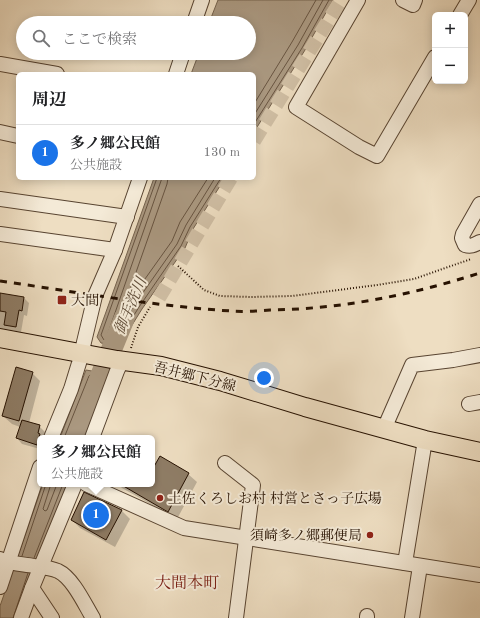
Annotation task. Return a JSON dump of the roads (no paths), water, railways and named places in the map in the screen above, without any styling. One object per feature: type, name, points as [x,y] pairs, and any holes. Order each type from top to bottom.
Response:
[{"type":"main road","name":"吾井郷下分線","points":[[0,338],[84,354],[123,357],[161,366],[220,381],[384,429],[480,452]]},
{"type":"street","points":[[196,16],[202,0]]},
{"type":"street","points":[[358,0],[296,107],[359,147],[377,156],[432,62]]},
{"type":"street","points":[[403,0],[413,5],[415,0]]},
{"type":"street","points":[[462,12],[469,0]]},
{"type":"street","points":[[177,72],[181,60]]},
{"type":"street","points":[[0,64],[46,72]]},
{"type":"street","points":[[0,132],[16,136]]},
{"type":"street","points":[[52,435],[84,354],[95,296],[115,250],[139,180]]},
{"type":"street","points":[[0,199],[127,217]]},
{"type":"street","points":[[480,204],[462,238],[465,245],[468,246],[472,246],[480,242]]},
{"type":"street","points":[[0,234],[115,250]]},
{"type":"street","points":[[384,429],[412,365],[480,355]]},
{"type":"street","points":[[93,435],[123,357]]},
{"type":"street","points":[[405,563],[426,440]]},
{"type":"street","points":[[225,463],[253,485],[236,618]]},
{"type":"street","points":[[0,587],[37,476]]},
{"type":"street","points":[[21,618],[39,567],[74,487]]},
{"type":"street","points":[[93,487],[184,528],[480,575]]},
{"type":"street","points":[[8,561],[39,567],[58,572],[65,576],[94,618]]},
{"type":"street","points":[[412,618],[420,566]]},
{"type":"street","points":[[32,588],[52,618]]},
{"type":"water","points":[[218,0],[333,0],[305,50],[256,129],[256,72],[192,72],[196,60],[256,60],[256,16],[212,16]]},
{"type":"water","points":[[153,180],[224,180],[193,229],[185,248],[142,309],[119,346],[101,343],[97,337]]},
{"type":"water","points":[[86,370],[109,374],[86,435],[61,435]]},
{"type":"water","points":[[42,487],[66,487],[16,618],[0,618],[0,606]]},
{"type":"waterway","name":"御手洗川","points":[[80,435],[101,375],[124,319]]},
{"type":"tunnel","points":[[256,138],[341,0]]},
{"type":"tunnel","points":[[159,298],[230,180]]},
{"type":"railway","points":[[0,281],[144,302],[202,309],[245,311],[297,309],[350,304],[428,288],[480,273]]},
{"type":"place","name":"大間","points":[[62,300]]},
{"type":"place","name":"土佐くろしお村 村営とさっ子広場","points":[[160,498]]},
{"type":"place","name":"多ノ郷公民館","points":[[96,515]]},
{"type":"place","name":"須崎多ノ郷郵便局","points":[[370,535]]},
{"type":"district","name":"大間本町","points":[[187,582]]}]
